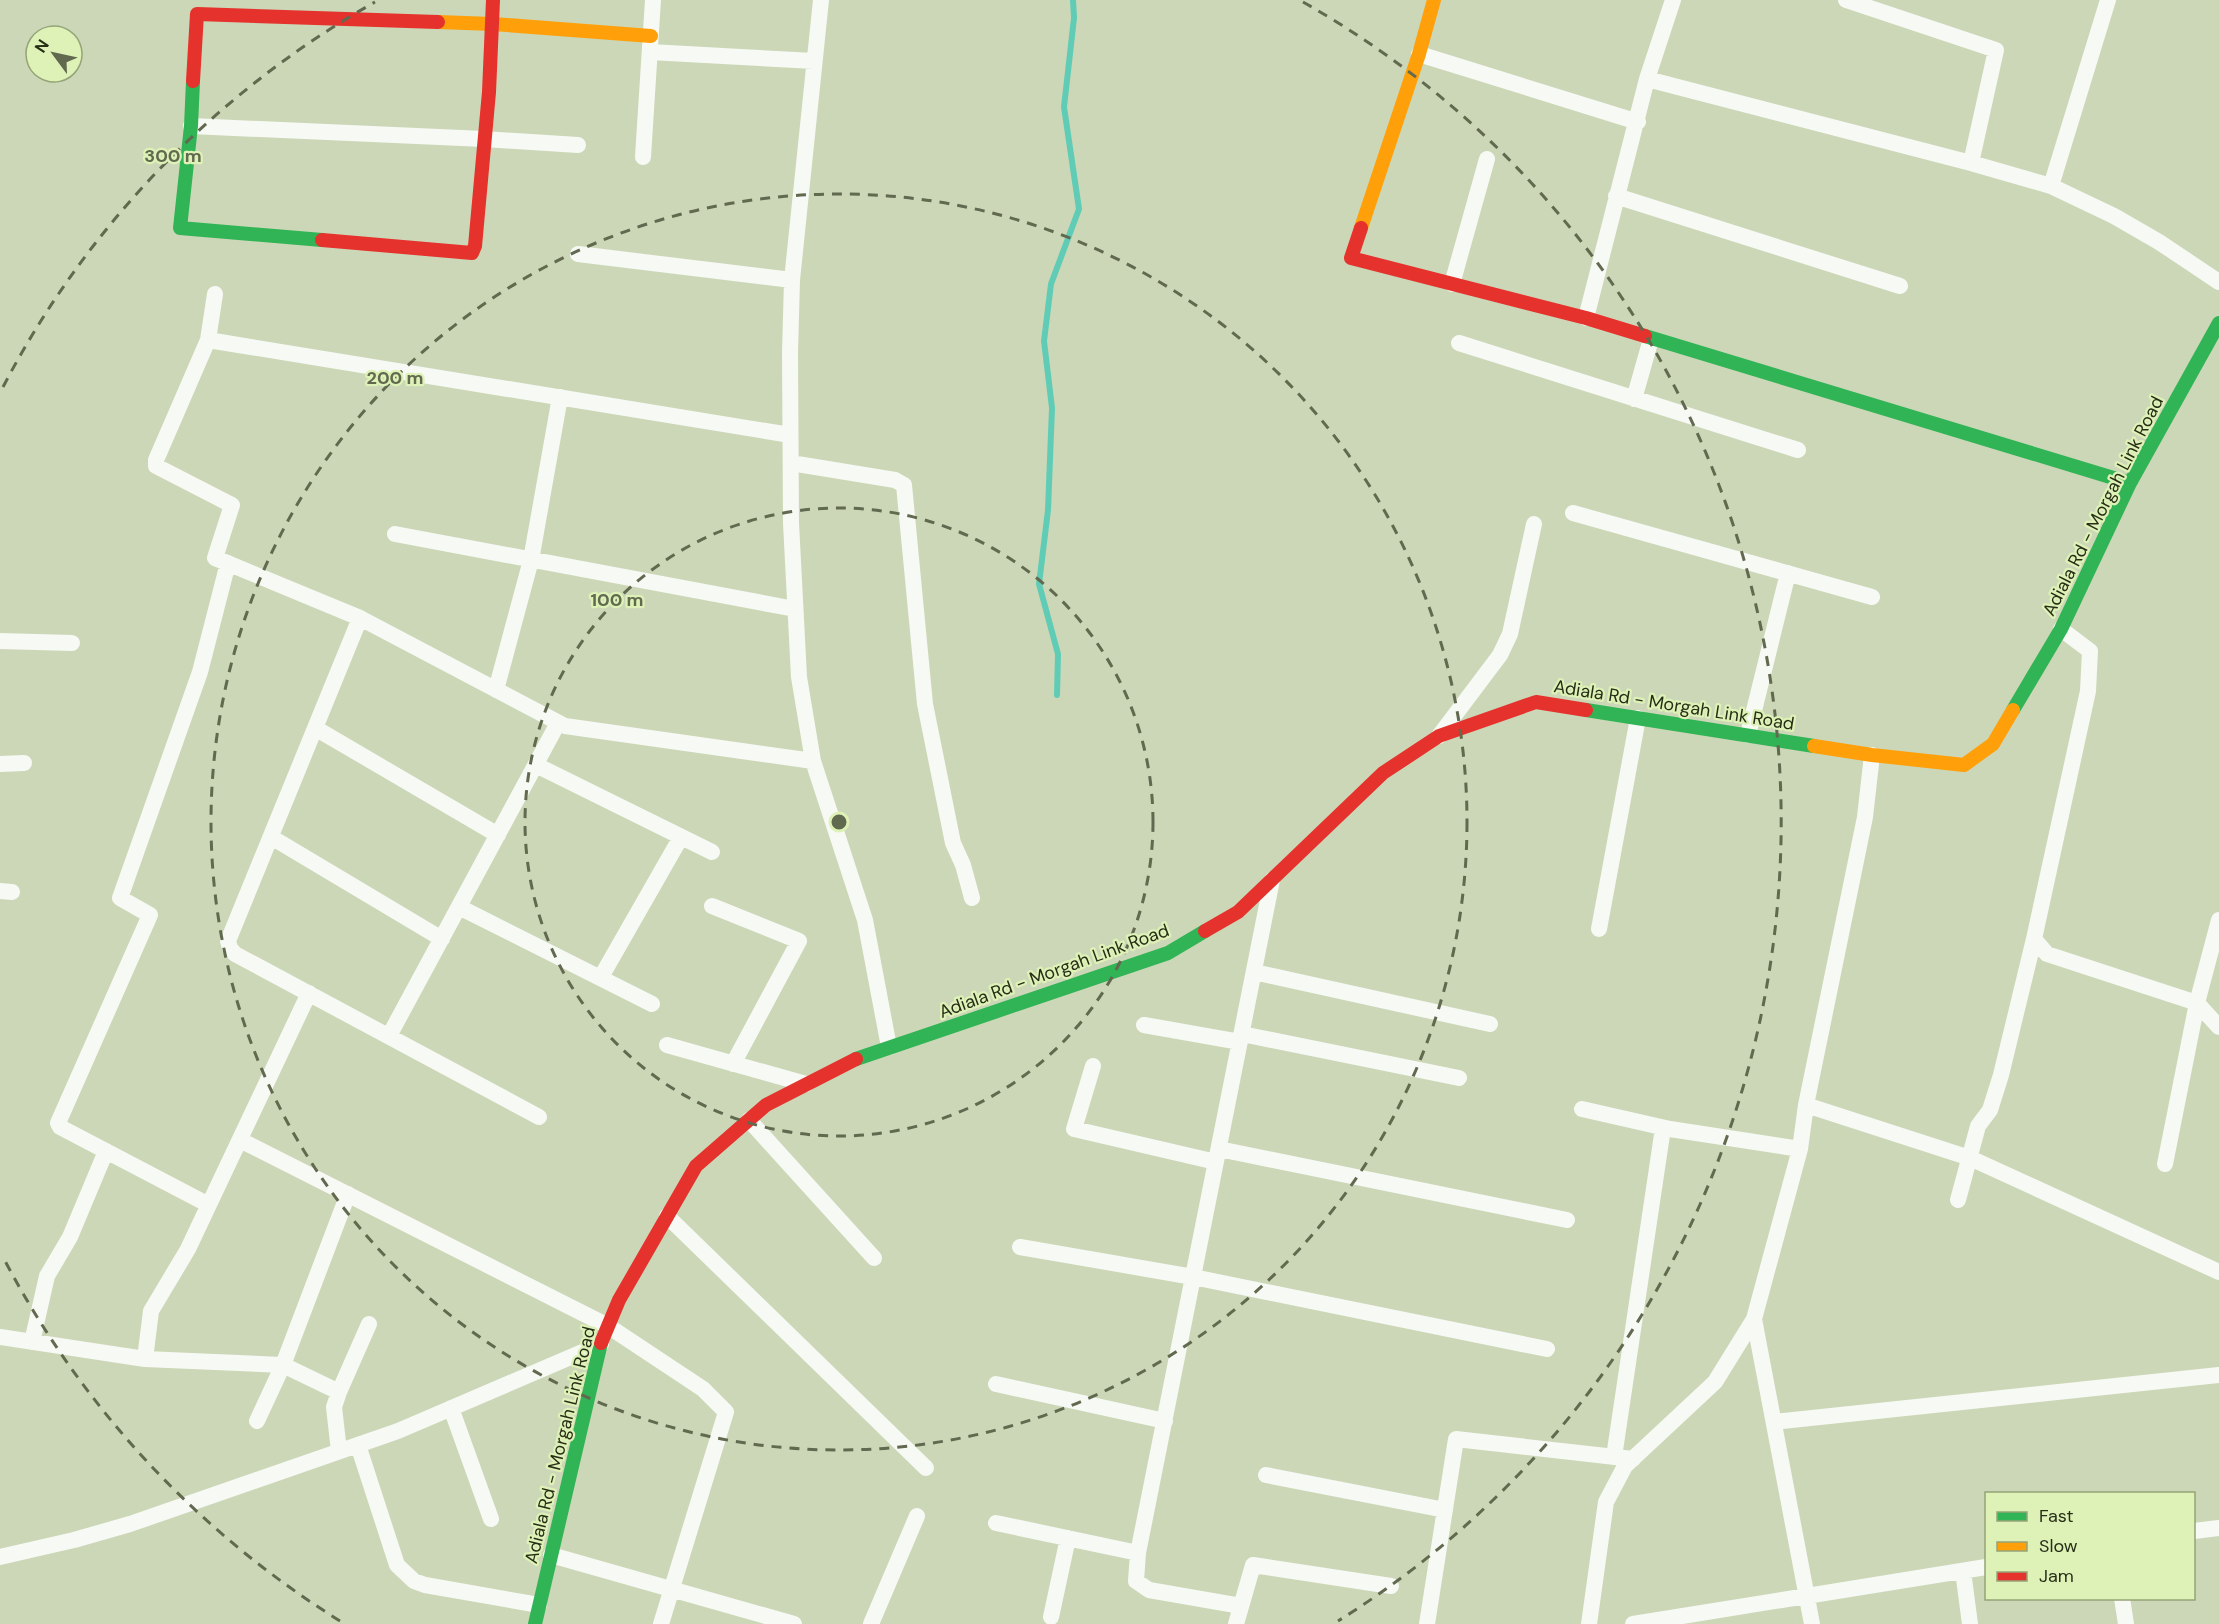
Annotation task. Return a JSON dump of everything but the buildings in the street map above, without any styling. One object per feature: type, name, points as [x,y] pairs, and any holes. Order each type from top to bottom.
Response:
[{"type":"street","points":[[493,0],[493,24],[484,139],[475,246],[472,253],[180,228],[191,126],[197,14],[493,24],[650,44],[814,61]]},
{"type":"street","points":[[643,157],[653,0]]},
{"type":"street","points":[[821,0],[792,280],[790,435],[798,677],[813,761],[865,920],[889,1047]]},
{"type":"street","points":[[1434,0],[1419,54],[1351,258],[1586,318],[2130,483]]},
{"type":"street","points":[[1586,318],[1616,196],[1638,122],[1647,79],[1673,0]]},
{"type":"street","points":[[1846,0],[1996,50],[1971,163]]},
{"type":"street","points":[[2051,186],[2108,0]]},
{"type":"street","points":[[1419,54],[1638,122]]},
{"type":"street","points":[[1647,79],[2051,186],[2114,216],[2159,242],[2219,282]]},
{"type":"street","points":[[191,126],[578,145]]},
{"type":"street","points":[[1452,284],[1487,159]]},
{"type":"street","points":[[1616,196],[1900,286]]},
{"type":"street","points":[[578,254],[792,280]]},
{"type":"street","points":[[215,294],[208,340],[156,460],[156,466],[232,505],[215,558],[360,618],[565,726],[813,761]]},
{"type":"street","name":"Adiala Rd - Morgah Link Road","points":[[535,1624],[601,1344],[619,1300],[696,1166],[766,1105],[859,1057],[1168,953],[1238,912],[1383,773],[1439,736],[1536,702],[1872,755],[1964,765],[1993,744],[2061,629],[2130,483],[2219,323]]},
{"type":"street","points":[[1634,399],[1651,339]]},
{"type":"street","points":[[208,340],[790,435]]},
{"type":"street","points":[[1459,343],[1798,450]]},
{"type":"street","points":[[496,690],[531,560],[561,398]]},
{"type":"street","points":[[791,463],[895,480],[905,488],[925,704],[953,843],[963,865],[972,898]]},
{"type":"street","points":[[1573,513],[1872,597]]},
{"type":"street","points":[[1439,736],[1500,655],[1510,634],[1534,524]]},
{"type":"street","points":[[395,534],[795,609]]},
{"type":"street","points":[[209,1205],[60,1127],[58,1123],[150,915],[120,898],[200,672],[228,563]]},
{"type":"street","points":[[1748,735],[1788,573]]},
{"type":"street","points":[[360,618],[228,941],[230,948],[235,954],[539,1117]]},
{"type":"street","points":[[1958,1200],[1978,1126],[1990,1110],[2001,1075],[2034,939],[2088,691],[2090,651],[2061,629]]},
{"type":"street","points":[[0,641],[72,643]]},
{"type":"street","points":[[1599,929],[1638,718]]},
{"type":"street","points":[[389,1036],[558,723]]},
{"type":"street","points":[[315,729],[498,835]]},
{"type":"street","points":[[1588,1624],[1606,1502],[1625,1466],[1715,1382],[1754,1319],[1800,1149],[1806,1105],[1865,817],[1872,755]]},
{"type":"street","points":[[0,764],[24,763]]},
{"type":"street","points":[[536,765],[712,852]]},
{"type":"street","points":[[271,837],[442,939]]},
{"type":"street","points":[[601,977],[681,837]]},
{"type":"street","points":[[1241,1606],[1149,1590],[1136,1581],[1138,1553],[1272,880]]},
{"type":"street","points":[[712,906],[799,941],[733,1064]]},
{"type":"street","points":[[459,907],[652,1004]]},
{"type":"street","points":[[2164,1164],[2197,1003],[2219,920]]},
{"type":"street","points":[[2034,939],[2047,954],[2197,1003],[2219,1027]]},
{"type":"street","points":[[1254,972],[1490,1024]]},
{"type":"street","points":[[145,1359],[151,1311],[188,1249],[309,993]]},
{"type":"street","points":[[1144,1025],[1241,1038],[1459,1078]]},
{"type":"street","points":[[667,1045],[806,1084]]},
{"type":"street","points":[[1093,1066],[1074,1129],[1567,1220]]},
{"type":"street","points":[[1806,1105],[1970,1158],[2219,1272]]},
{"type":"street","points":[[1582,1109],[1663,1128],[1800,1149]]},
{"type":"street","points":[[749,1120],[874,1257]]},
{"type":"street","points":[[1614,1457],[1663,1128]]},
{"type":"street","points":[[240,1140],[608,1326],[703,1389],[726,1412],[661,1624]]},
{"type":"street","points":[[32,1342],[47,1276],[70,1237],[106,1151]]},
{"type":"street","points":[[257,1421],[283,1365],[348,1194]]},
{"type":"street","points":[[667,1216],[926,1468]]},
{"type":"street","points":[[1020,1247],[1193,1276],[1547,1349]]},
{"type":"street","points":[[1754,1319],[1812,1624]]},
{"type":"street","points":[[339,1452],[334,1407],[369,1324]]},
{"type":"street","points":[[0,1337],[145,1359],[283,1365],[339,1392]]},
{"type":"street","points":[[0,1557],[130,1524],[339,1452],[398,1431],[601,1344]]},
{"type":"street","points":[[1774,1422],[2219,1375]]},
{"type":"street","points":[[996,1384],[1165,1421]]},
{"type":"street","points":[[451,1408],[491,1519]]},
{"type":"street","points":[[1427,1624],[1456,1438],[1633,1459]]},
{"type":"street","points":[[358,1445],[397,1565],[414,1581],[539,1605]]},
{"type":"street","points":[[1266,1476],[1445,1510]]},
{"type":"street","points":[[871,1624],[918,1516]]},
{"type":"street","points":[[996,1523],[1138,1553]]},
{"type":"street","points":[[2195,1531],[2219,1528]]},
{"type":"street","points":[[1051,1617],[1068,1538]]},
{"type":"street","points":[[551,1555],[794,1624]]},
{"type":"street","points":[[1236,1624],[1252,1565],[1391,1586]]},
{"type":"street","points":[[1633,1624],[1985,1567]]},
{"type":"street","points":[[1963,1571],[1970,1624]]},
{"type":"street","points":[[2122,1600],[2126,1624]]},
{"type":"waterway","points":[[1057,695],[1058,654],[1039,584],[1048,510],[1052,408],[1044,341],[1051,284],[1079,209],[1064,107],[1074,18],[1073,0]]},
{"type":"traffic: fast","points":[[193,81],[191,126],[180,228],[322,240]]},
{"type":"traffic: fast","points":[[2013,710],[2061,629],[2130,483],[2219,323]]},
{"type":"traffic: fast","points":[[1645,336],[2130,483]]},
{"type":"traffic: fast","points":[[1586,710],[1814,746]]},
{"type":"traffic: fast","points":[[856,1059],[1168,953],[1205,931]]},
{"type":"traffic: fast","points":[[535,1624],[601,1343]]},
{"type":"traffic: slow","points":[[1361,228],[1419,54],[1434,0]]},
{"type":"traffic: slow","points":[[438,22],[651,36]]},
{"type":"traffic: slow","points":[[1814,746],[1964,765],[1993,744],[2013,710]]},
{"type":"traffic: jam","points":[[322,240],[472,253],[475,246],[489,92],[493,0]]},
{"type":"traffic: jam","points":[[193,81],[197,14],[438,22]]},
{"type":"traffic: jam","points":[[1361,228],[1351,258],[1586,318],[1645,336]]},
{"type":"traffic: jam","points":[[1205,931],[1238,912],[1383,773],[1439,736],[1536,702],[1586,710]]},
{"type":"traffic: jam","points":[[601,1343],[619,1300],[696,1166],[766,1105],[856,1059]]}]
